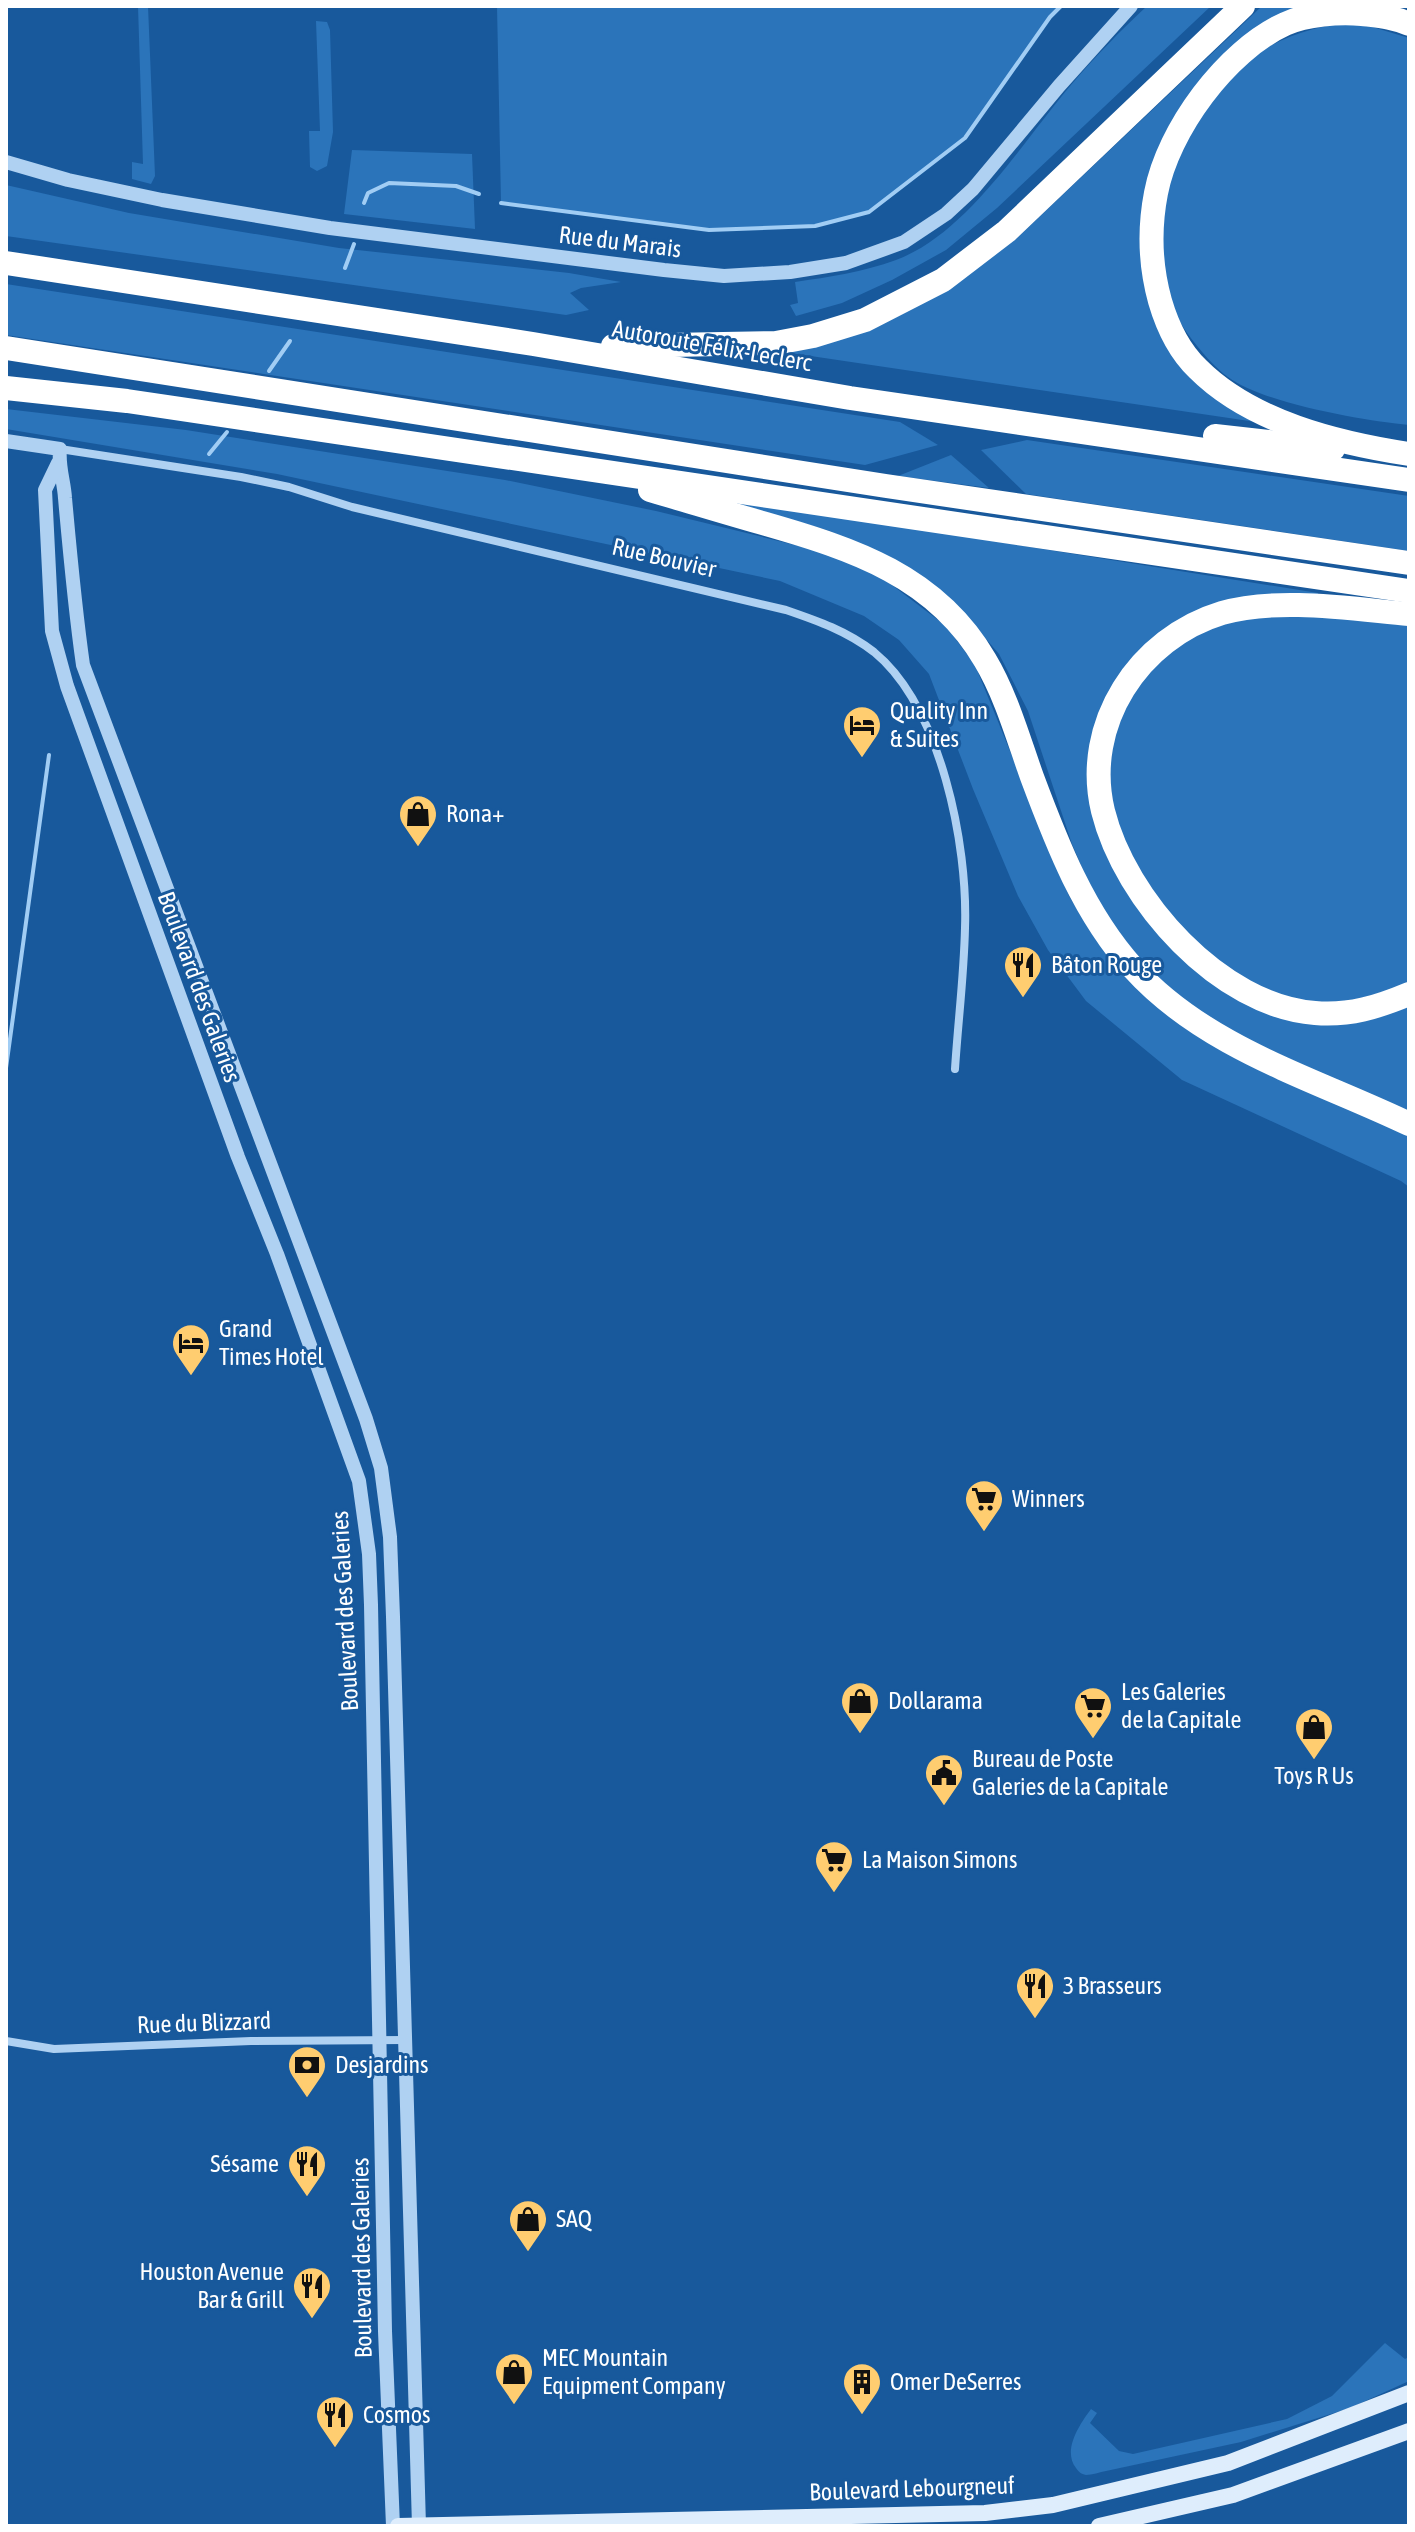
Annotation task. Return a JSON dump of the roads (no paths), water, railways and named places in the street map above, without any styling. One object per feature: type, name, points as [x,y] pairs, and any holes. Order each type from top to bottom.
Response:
[{"type":"highway","points":[[533,344],[665,347],[776,343],[813,336],[865,320],[943,280],[1007,231],[1243,6]]},
{"type":"highway","points":[[1409,24],[1397,18],[1340,12],[1286,24],[1239,55],[1202,94],[1174,143],[1156,190],[1151,231],[1153,275],[1168,327],[1197,369],[1239,401],[1297,427],[1409,454]]},
{"type":"highway","name":"Autoroute Félix-Leclerc","points":[[6,263],[533,344],[850,398],[1409,480]]},
{"type":"highway","points":[[6,348],[901,488],[1409,563]]},
{"type":"highway","points":[[6,376],[127,401]]},
{"type":"highway","points":[[6,388],[127,401],[1409,591]]},
{"type":"highway","points":[[850,398],[1345,450],[1383,450]]},
{"type":"highway","points":[[555,463],[826,541],[866,556],[929,595],[955,618],[986,661],[1062,851],[1092,913],[1134,970],[1178,1009],[1217,1036],[1409,1124]]},
{"type":"highway","points":[[1409,614],[1299,605],[1225,612],[1199,621],[1167,639],[1141,662],[1116,700],[1100,744],[1099,775],[1103,809],[1130,874],[1175,936],[1227,981],[1283,1008],[1315,1013],[1351,1013],[1409,994]]},
{"type":"main road","name":"Boulevard Lebourgneuf","points":[[396,2526],[945,2514],[1053,2505],[1228,2463],[1409,2393]]},
{"type":"main road","points":[[1099,2526],[1233,2495],[1409,2431]]},
{"type":"street","name":"Rue du Marais","points":[[6,162],[68,180],[135,194],[330,228],[724,276],[790,272],[846,263],[904,242],[946,214],[973,189],[1131,6]]},
{"type":"street","name":"Rue Bouvier","points":[[6,441],[59,456],[241,477],[289,487],[352,507],[786,610],[832,626],[855,638],[896,674],[914,698],[929,730],[955,823],[962,859],[965,927],[955,1069]]},
{"type":"street","name":"Boulevard des Galeries","points":[[59,456],[83,665],[366,1419],[381,1468],[390,1537],[418,2525]]},
{"type":"street","name":"Boulevard des Galeries","points":[[59,456],[45,490],[52,631],[67,686],[359,1481],[369,1554],[371,1605],[385,2331],[396,2526]]},
{"type":"street","name":"Rue du Blizzard","points":[[6,2041],[54,2049],[251,2041],[405,2040]]},
{"type":"waterway","points":[[501,203],[709,230],[815,226],[869,212],[965,138],[1050,17],[1061,6]]},
{"type":"waterway","points":[[364,203],[368,193],[389,183],[456,186],[479,194]]},
{"type":"waterway","points":[[345,268],[354,244]]},
{"type":"waterway","points":[[269,371],[290,341]]},
{"type":"waterway","points":[[209,454],[227,432]]},
{"type":"waterway","points":[[6,1068],[49,755]]},
{"type":"place","name":"Quality Inn & Suites","points":[[862,759]]},
{"type":"place","name":"Rona+","points":[[418,848]]},
{"type":"place","name":"Bâton Rouge","points":[[1023,999]]},
{"type":"place","name":"Grand Times Hotel","points":[[191,1377]]},
{"type":"place","name":"Winners","points":[[984,1533]]},
{"type":"place","name":"Dollarama","points":[[860,1735]]},
{"type":"place","name":"Les Galeries de la Capitale","points":[[1093,1740]]},
{"type":"place","name":"Toys R Us","points":[[1314,1761]]},
{"type":"place","name":"Bureau de Poste Galeries de la Capitale","points":[[944,1807]]},
{"type":"place","name":"La Maison Simons","points":[[834,1894]]},
{"type":"place","name":"3 Brasseurs","points":[[1035,2020]]},
{"type":"place","name":"Desjardins","points":[[307,2099]]},
{"type":"place","name":"Sésame","points":[[307,2198]]},
{"type":"place","name":"SAQ","points":[[528,2253]]},
{"type":"place","name":"Houston Avenue Bar & Grill","points":[[312,2320]]},
{"type":"place","name":"MEC Mountain Equipment Company","points":[[514,2406]]},
{"type":"place","name":"Omer DeSerres","points":[[862,2416]]},
{"type":"place","name":"Cosmos","points":[[335,2449]]}]
